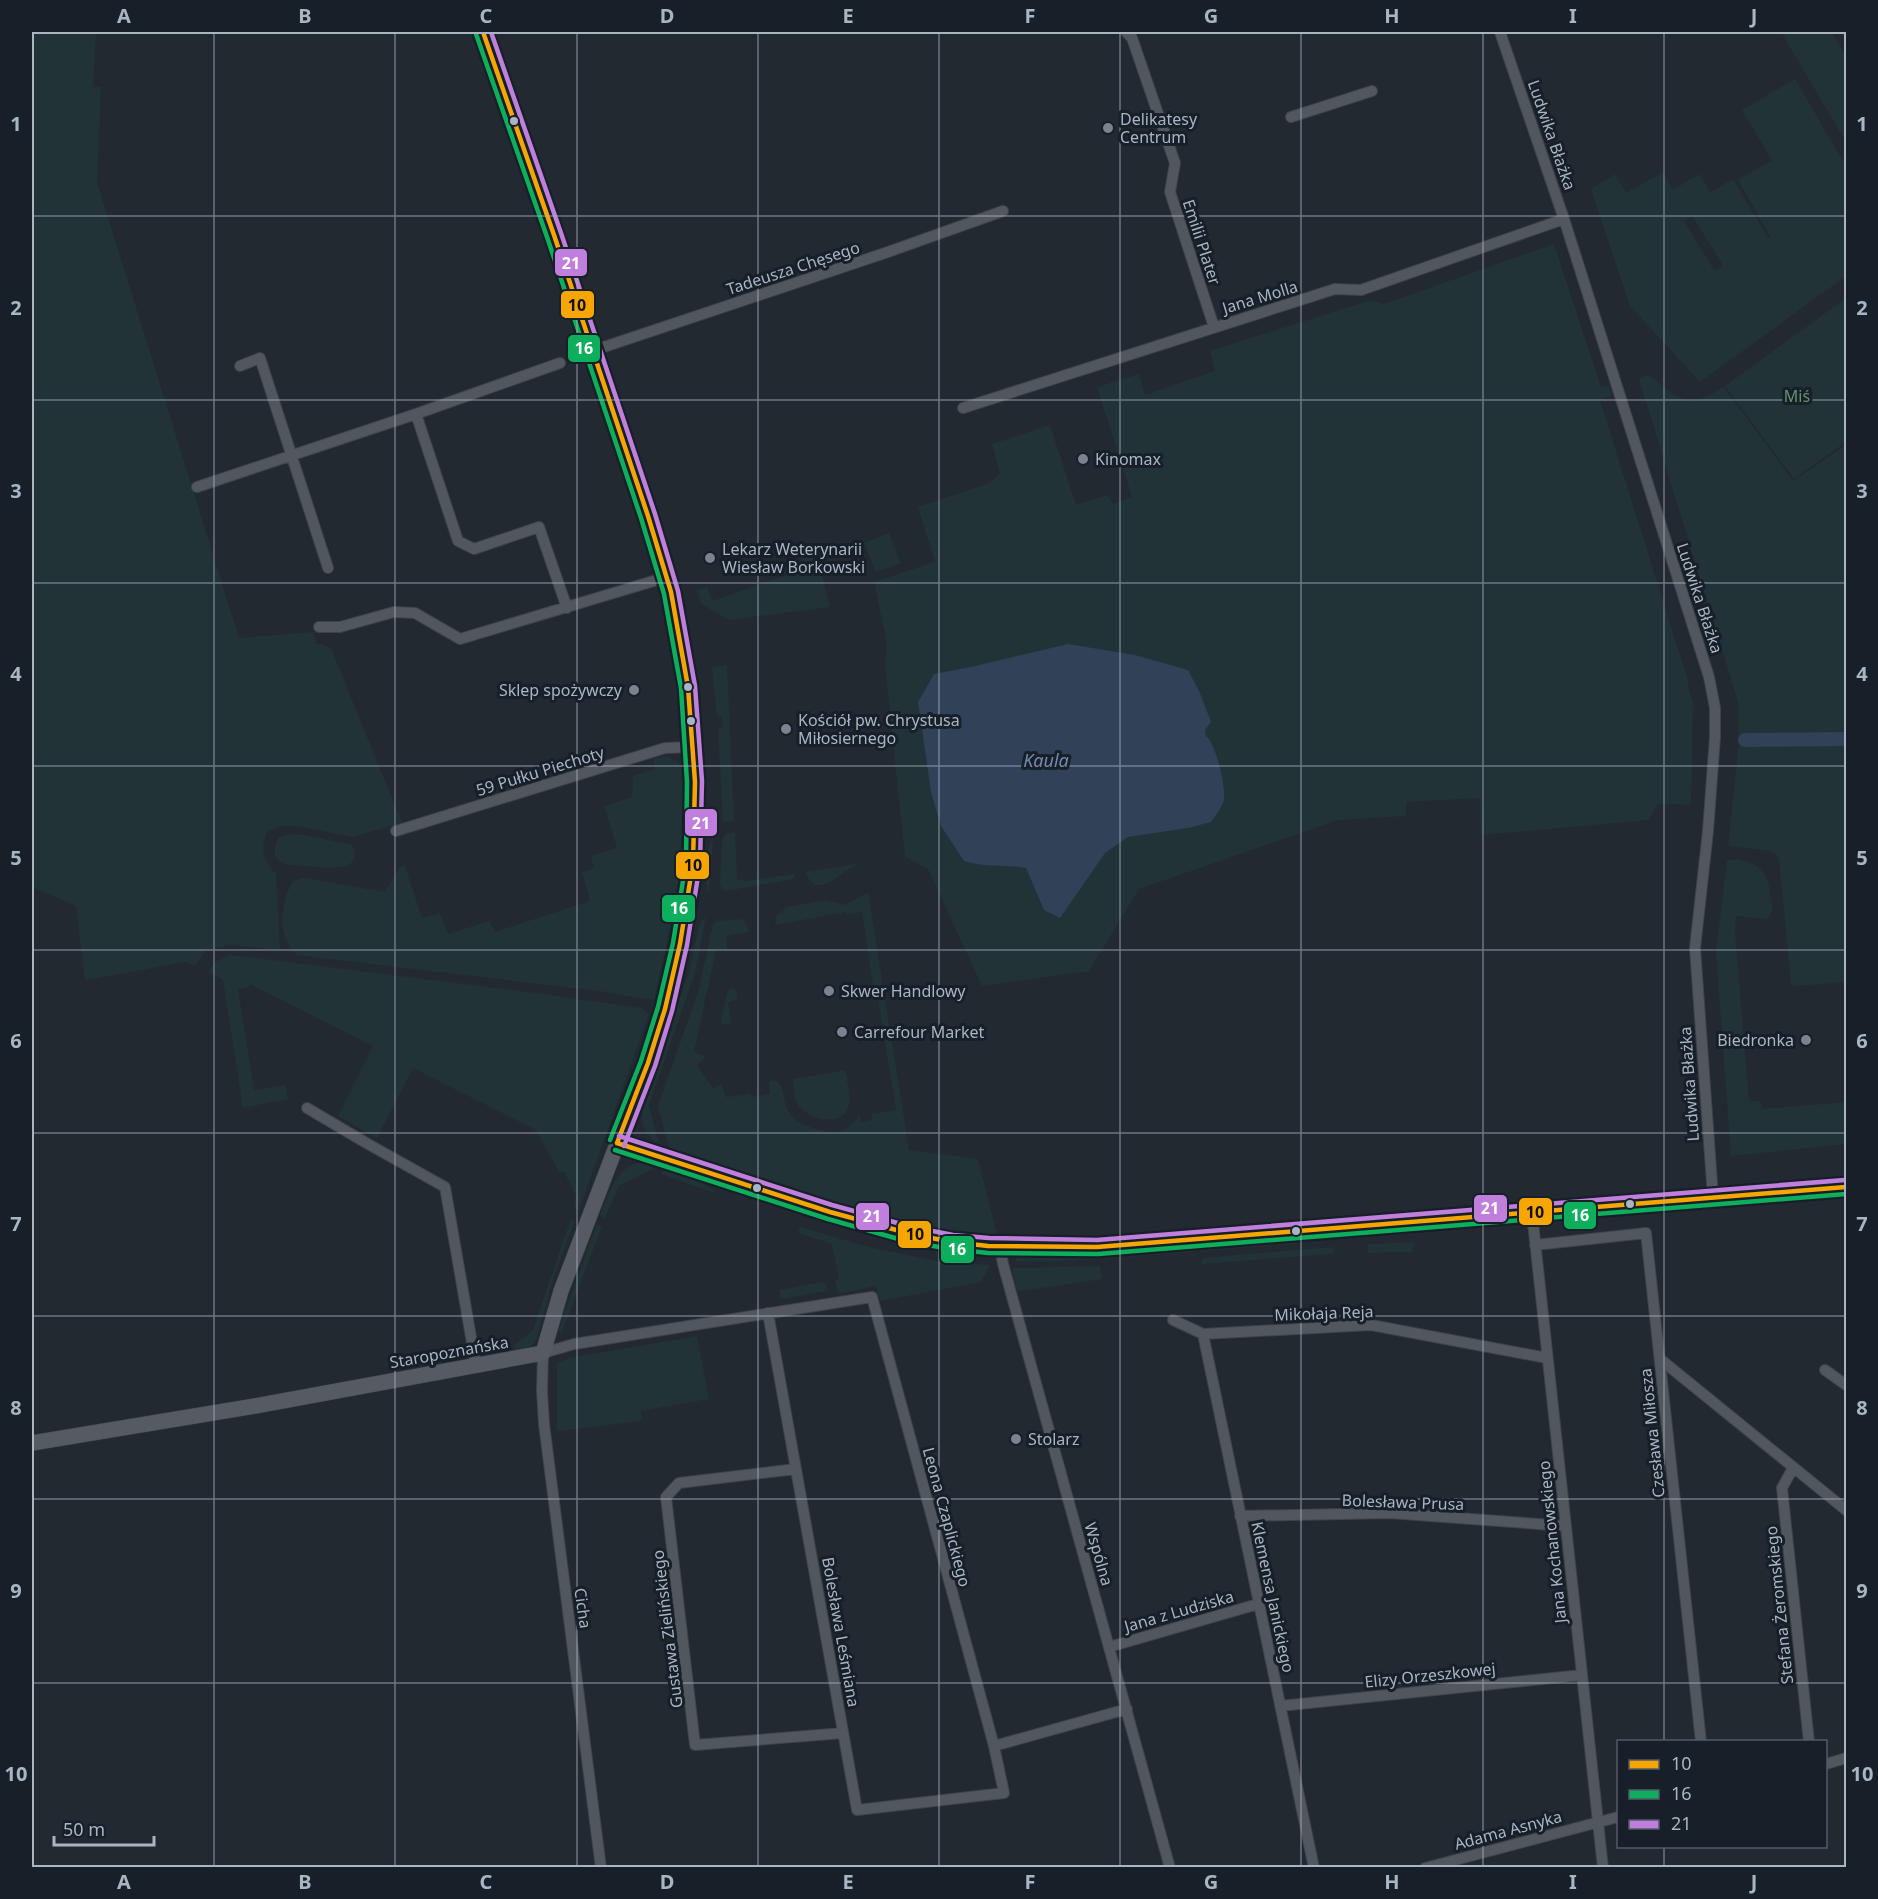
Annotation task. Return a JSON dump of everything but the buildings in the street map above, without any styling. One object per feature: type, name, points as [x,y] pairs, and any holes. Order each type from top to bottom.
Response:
[{"type":"street","points":[[483,32],[554,236],[667,577],[685,660],[693,747],[695,828],[693,863],[676,963],[663,1018],[561,1291],[543,1353]]},
{"type":"street","name":"Emilii Plater","points":[[1126,32],[1132,38],[1175,163],[1170,192],[1214,327]]},
{"type":"street","name":"Ludwika Błażka","points":[[1500,32],[1564,219],[1709,677],[1715,708],[1712,780],[1695,948],[1713,1197]]},
{"type":"street","points":[[1291,117],[1372,91]]},
{"type":"street","name":"Tadeusza Chęsego","points":[[592,351],[1003,211]]},
{"type":"street","name":"Jana Molla","points":[[963,408],[1335,289],[1361,290],[1564,219]]},
{"type":"street","points":[[240,366],[260,358],[328,568]]},
{"type":"street","points":[[197,487],[560,363]]},
{"type":"street","points":[[416,414],[458,541],[474,549],[539,527],[567,608]]},
{"type":"street","points":[[319,627],[340,627],[394,612],[415,613],[460,639],[667,577]]},
{"type":"street","name":"59 Pułku Piechoty","points":[[396,831],[664,748],[693,747]]},
{"type":"street","points":[[307,1108],[445,1186],[476,1366]]},
{"type":"street","points":[[617,1143],[874,1226],[925,1238],[1000,1247],[1097,1247],[1846,1187]]},
{"type":"street","name":"Jana Kochanowskiego","points":[[1532,1213],[1603,1868]]},
{"type":"street","name":"Czesława Miłosza","points":[[1535,1245],[1646,1233],[1701,1740]]},
{"type":"street","name":"Wspólna","points":[[1000,1247],[1170,1868]]},
{"type":"street","name":"Staropoznańska","points":[[32,1443],[476,1366],[543,1353],[574,1344],[872,1297]]},
{"type":"street","name":"Leona Czaplickiego","points":[[872,1297],[994,1746],[1004,1793]]},
{"type":"street","name":"Bolesława Leśmiana","points":[[768,1313],[858,1810],[1004,1793]]},
{"type":"street","name":"Mikołaja Reja","points":[[1173,1320],[1203,1334],[1371,1325],[1547,1359]]},
{"type":"street","name":"Klemensa Janickiego","points":[[1203,1334],[1314,1868]]},
{"type":"street","name":"Cicha","points":[[543,1353],[544,1424],[601,1868]]},
{"type":"street","points":[[1660,1359],[1846,1510]]},
{"type":"street","points":[[1825,1370],[1846,1385]]},
{"type":"street","name":"Stefana Żeromskiego","points":[[1793,1468],[1782,1488],[1809,1740]]},
{"type":"street","name":"Gustawa Zielińskiego","points":[[796,1469],[679,1483],[666,1497],[695,1745],[843,1733]]},
{"type":"street","name":"Bolesława Prusa","points":[[1240,1516],[1390,1513],[1566,1526]]},
{"type":"street","name":"Jana z Ludziska","points":[[1109,1647],[1258,1604]]},
{"type":"street","name":"Elizy Orzeszkowej","points":[[1280,1706],[1582,1675]]},
{"type":"street","points":[[994,1746],[1126,1709]]},
{"type":"street","points":[[1827,1764],[1846,1758]]},
{"type":"street","name":"Adama Asnyka","points":[[1425,1868],[1617,1817]]},
{"type":"green space","points":[[32,32],[96,32],[93,87],[101,87],[97,182],[239,638],[314,632],[316,644],[331,648],[402,823],[352,837],[296,826],[280,826],[267,832],[263,849],[268,864],[276,874],[280,950],[231,945],[206,950],[195,966],[186,962],[85,980],[76,906],[32,887]]},
{"type":"green space","points":[[1781,32],[1832,32],[1846,56],[1846,142]]},
{"type":"green space","points":[[1795,79],[1846,166],[1846,276],[1700,382],[1630,306],[1591,189],[1615,174],[1626,193],[1663,172],[1673,190],[1699,174],[1710,192],[1733,179],[1768,238],[1771,238],[1738,180],[1772,160],[1742,110]],"holes":[[[1692,216],[1723,265],[1714,270],[1684,221]]]},
{"type":"green space","points":[[1554,244],[1601,387],[1609,385],[1612,396],[1600,400],[1685,671],[1693,705],[1691,805],[1658,804],[1648,820],[1481,835],[1480,798],[1406,802],[1406,816],[1338,820],[1139,889],[1089,971],[982,986],[928,869],[905,857],[885,665],[887,644],[874,582],[935,562],[918,507],[989,483],[1000,473],[992,444],[1050,425],[1076,505],[1107,495],[1113,504],[1132,497],[1097,387],[1139,374],[1145,395],[1215,371],[1210,351],[1371,300],[1384,304]]},
{"type":"green space","name":"Miś","points":[[1846,298],[1846,442],[1794,479],[1725,386]]},
{"type":"green space","points":[[1649,375],[1676,396],[1692,401],[1711,395],[1724,387],[1793,481],[1846,445],[1846,982],[1795,986],[1791,984],[1779,859],[1771,851],[1728,846],[1739,741],[1738,702],[1639,379]]},
{"type":"green space","points":[[889,533],[901,563],[876,572],[864,543]]},
{"type":"green space","points":[[815,548],[830,607],[729,620],[701,604],[697,590],[707,587],[712,601],[804,569],[800,554]]},
{"type":"green space","points":[[727,665],[734,821],[723,822],[718,729],[723,728],[722,717],[717,717],[712,667]]},
{"type":"green space","points":[[667,756],[678,762],[684,771],[680,869],[654,1000],[599,991],[297,955],[286,940],[283,920],[285,899],[293,881],[304,878],[385,892],[400,867],[405,866],[422,918],[440,913],[448,934],[489,921],[495,932],[590,901],[582,872],[594,868],[591,856],[617,848],[604,806],[632,797],[633,776],[655,769],[653,759]]},
{"type":"green space","points":[[735,832],[737,879],[745,881],[794,874],[794,879],[726,891],[722,889],[720,884],[722,841],[725,834]]},
{"type":"green space","points":[[289,834],[352,845],[355,855],[353,861],[348,865],[331,868],[282,863],[275,856],[275,846],[278,838]]},
{"type":"green space","points":[[713,837],[709,894],[706,865],[708,849]]},
{"type":"green space","points":[[1737,859],[1758,867],[1766,876],[1772,907],[1766,919],[1736,916],[1735,932],[1749,1101],[1760,1101],[1763,1109],[1846,1102],[1846,1144],[1731,1156],[1716,952],[1727,860]]},
{"type":"green space","points":[[862,863],[821,885],[815,885],[810,881],[806,872]]},
{"type":"green space","points":[[868,892],[909,1150],[978,1159],[998,1239],[927,1233],[669,1148],[658,1106],[699,989],[713,924],[717,921],[741,919],[747,924],[749,932],[726,936],[727,950],[716,950],[694,1052],[704,1055],[704,1059],[697,1065],[713,1089],[722,1084],[726,1097],[750,1094],[751,1097],[770,1094],[769,1081],[775,1080],[781,1087],[788,1110],[796,1120],[818,1130],[832,1132],[844,1130],[860,1114],[861,1122],[872,1120],[871,1114],[896,1110],[862,912],[847,915],[846,912],[775,925],[776,916],[787,907],[825,900],[845,905]]},
{"type":"green space","points":[[706,916],[695,973],[649,1105],[659,1144],[644,1129],[642,1109],[689,972],[699,925]]},
{"type":"green space","points":[[231,955],[641,1008],[649,1014],[579,1210],[573,1207],[576,1195],[564,1172],[559,1172],[536,1130],[413,1068],[377,1138],[338,1116],[373,1046],[250,984],[248,987],[238,989],[254,1090],[286,1085],[288,1099],[243,1108],[223,980],[208,972],[215,962]]},
{"type":"green space","points":[[734,988],[738,999],[728,1002],[731,1023],[722,1025],[721,1020],[728,990]]},
{"type":"green space","points":[[845,1070],[850,1099],[844,1114],[839,1118],[824,1119],[803,1111],[797,1103],[793,1079]]},
{"type":"green space","points":[[642,1162],[653,1165],[653,1169],[619,1186],[605,1218],[600,1216],[610,1190],[619,1175],[625,1169]]},
{"type":"green space","points":[[663,1168],[698,1180],[716,1192],[661,1174]]},
{"type":"green space","points":[[575,1220],[553,1280],[536,1340],[531,1346],[515,1352],[514,1345],[533,1330],[570,1221]]},
{"type":"green space","points":[[597,1224],[602,1226],[561,1335],[559,1331],[562,1320]]},
{"type":"green space","points":[[800,1227],[865,1246],[941,1262],[990,1265],[981,1282],[880,1301],[876,1286],[838,1294],[835,1280],[839,1279],[832,1244],[798,1233]]},
{"type":"green space","points":[[1291,1239],[1297,1244],[1198,1251],[1199,1246]]},
{"type":"green space","points":[[1414,1242],[1412,1252],[1368,1253],[1368,1244]]},
{"type":"green space","points":[[1195,1246],[1194,1252],[1127,1257],[1127,1252]]},
{"type":"green space","points":[[1333,1247],[1333,1254],[1202,1264],[1202,1258]]},
{"type":"green space","points":[[1116,1252],[1117,1258],[1015,1261],[1020,1256]]},
{"type":"green space","points":[[1100,1266],[1102,1279],[1020,1291],[1017,1290],[1013,1275],[1013,1268]]},
{"type":"green space","points":[[825,1282],[828,1291],[781,1299],[779,1290]]},
{"type":"green space","points":[[697,1336],[709,1399],[641,1411],[642,1421],[557,1431],[557,1363],[570,1358]]},
{"type":"water","name":"Kaula","points":[[1068,644],[1135,655],[1188,670],[1211,722],[1205,730],[1206,736],[1217,756],[1224,800],[1211,822],[1188,828],[1128,837],[1105,853],[1060,918],[1044,910],[1026,868],[964,861],[941,826],[931,792],[918,702],[934,674]]},
{"type":"waterway","points":[[1745,740],[1846,739]]},
{"type":"transit line","name":"10","points":[[483,32],[648,516],[671,592],[688,687],[695,782],[693,863],[680,944],[665,1009],[648,1063],[617,1143]]},
{"type":"transit line","name":"21","points":[[491,32],[655,514],[678,591],[695,686],[702,781],[700,864],[687,945],[672,1011],[655,1066],[624,1146]]},
{"type":"transit line","name":"16","points":[[476,34],[641,518],[664,594],[681,688],[687,782],[686,862],[673,943],[658,1007],[641,1061],[610,1140]]},
{"type":"transit line","name":"21","points":[[619,1136],[832,1205],[912,1227],[953,1235],[989,1238],[1097,1240],[1845,1180]]},
{"type":"transit line","name":"10","points":[[617,1143],[830,1212],[911,1234],[988,1246],[1097,1247],[1846,1187]]},
{"type":"transit line","name":"16","points":[[615,1150],[828,1219],[909,1242],[988,1253],[1098,1254],[1846,1194]]},
{"type":"place","name":"Delikatesy Centrum","points":[[1108,128]]},
{"type":"place","name":"Kinomax","points":[[1083,459]]},
{"type":"place","name":"Lekarz Weterynarii Wiesław Borkowski","points":[[710,558]]},
{"type":"place","name":"Sklep spożywczy","points":[[634,690]]},
{"type":"place","name":"Kościół pw. Chrystusa Miłosiernego","points":[[786,729]]},
{"type":"place","name":"Skwer Handlowy","points":[[829,991]]},
{"type":"place","name":"Carrefour Market","points":[[842,1032]]},
{"type":"place","name":"Biedronka","points":[[1806,1040]]},
{"type":"place","name":"Stolarz","points":[[1016,1439]]}]
